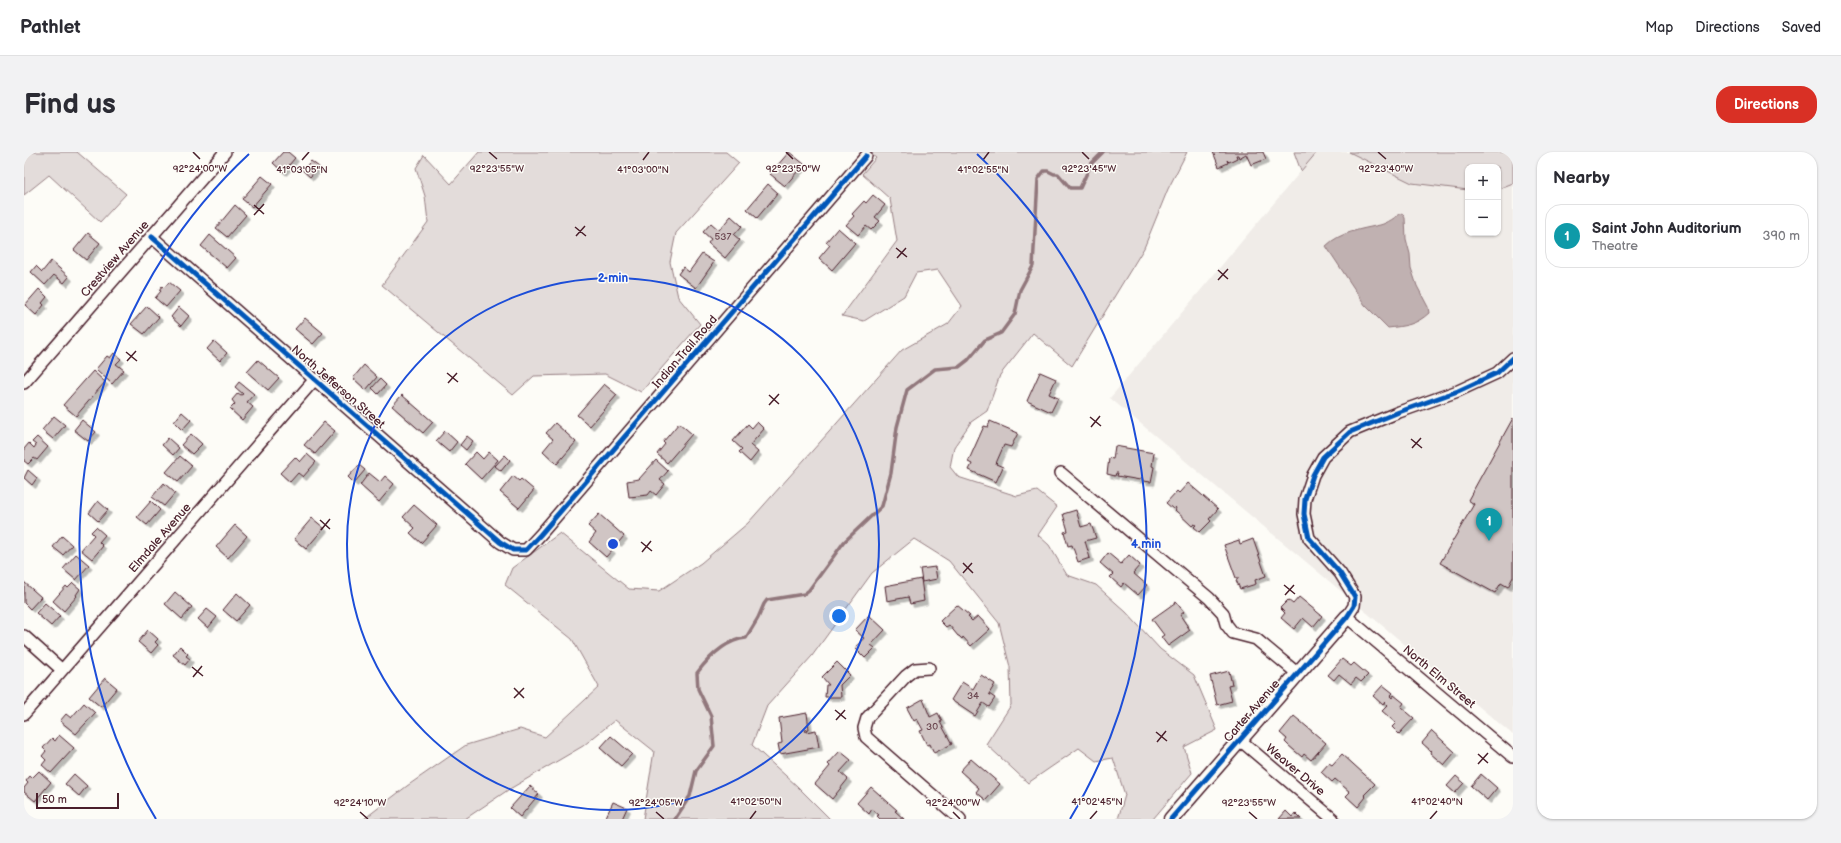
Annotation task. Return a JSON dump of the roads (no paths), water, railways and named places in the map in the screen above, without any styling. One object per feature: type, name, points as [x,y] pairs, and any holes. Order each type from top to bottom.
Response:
[{"type":"street","name":"Crestview Avenue","points":[[24,383],[226,152]]},
{"type":"street","name":"Indian Trail Road","points":[[513,550],[526,550],[540,536],[866,156]]},
{"type":"street","name":"North Jefferson Street","points":[[152,237],[500,542],[513,550]]},
{"type":"street","points":[[1347,617],[1354,606],[1355,597],[1340,573],[1309,538],[1304,514],[1305,499],[1313,475],[1323,457],[1350,432],[1398,412],[1458,391],[1497,373],[1513,358]]},
{"type":"street","name":"Elmdale Avenue","points":[[24,714],[315,379]]},
{"type":"street","points":[[1061,473],[1209,598],[1223,612],[1226,624],[1233,633],[1256,639],[1298,674]]},
{"type":"street","name":"Carter Avenue","points":[[1171,819],[1347,617]]},
{"type":"street","name":"North Elm Street","points":[[1347,617],[1513,757]]},
{"type":"street","points":[[24,636],[62,670]]},
{"type":"street","points":[[928,668],[915,669],[906,676],[867,718],[864,728],[866,737],[960,819]]},
{"type":"street","name":"Weaver Drive","points":[[1240,740],[1333,819]]},
{"type":"waterway","points":[[675,819],[690,796],[696,771],[714,746],[711,716],[698,689],[697,673],[718,650],[731,642],[746,638],[767,600],[804,594],[809,590],[844,542],[882,506],[891,473],[897,427],[907,390],[935,369],[959,367],[968,360],[985,340],[1001,333],[1015,314],[1020,290],[1033,266],[1038,179],[1044,171],[1048,171],[1058,174],[1070,188],[1080,188],[1091,164],[1103,152]]},
{"type":"place","name":"Saint John Auditorium","points":[[1489,541]]}]
